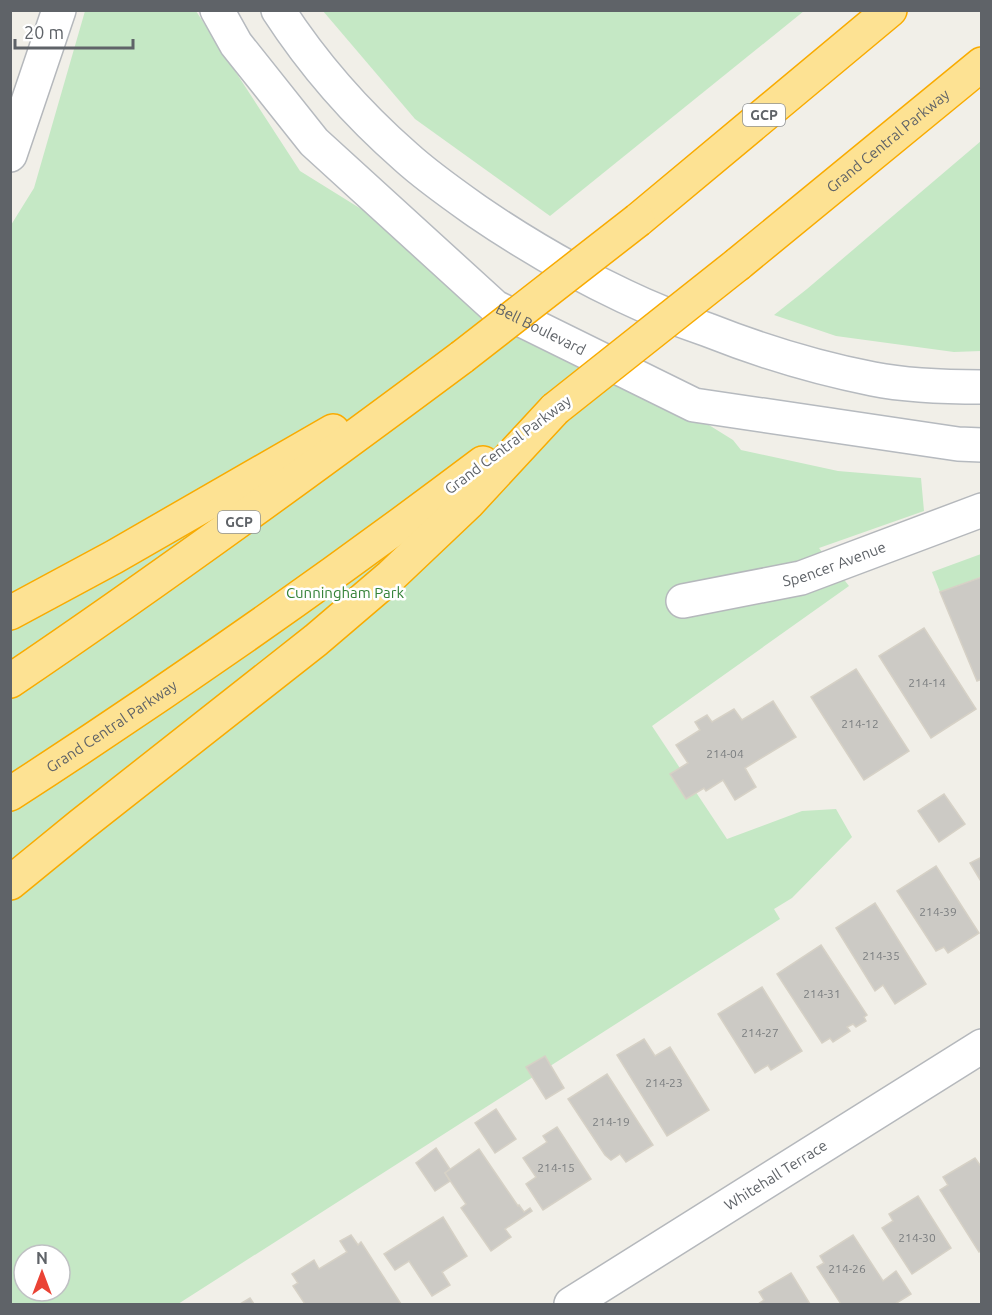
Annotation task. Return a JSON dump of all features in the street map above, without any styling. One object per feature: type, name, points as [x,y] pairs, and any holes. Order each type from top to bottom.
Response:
[{"type":"highway","name":"GCP","points":[[10,681],[109,615],[223,534],[462,357],[638,220],[890,10]]},
{"type":"highway","name":"Grand Central Parkway","points":[[10,794],[163,693],[396,529],[555,409],[738,264],[981,64]]},
{"type":"highway","points":[[10,614],[114,557],[462,357]]},
{"type":"highway","points":[[10,883],[316,640],[391,576],[468,503],[555,409]]},
{"type":"street","points":[[10,155],[59,10]]},
{"type":"street","name":"Bell Boulevard","points":[[217,10],[236,44],[314,142],[495,307],[694,405],[981,446]]},
{"type":"street","points":[[278,10],[314,60],[359,112],[406,158],[458,198],[563,265],[624,296],[695,326],[742,344],[807,363],[874,379],[945,387],[981,387]]},
{"type":"street","name":"Spencer Avenue","points":[[683,601],[801,578],[981,510]]},
{"type":"street","name":"Whitehall Terrace","points":[[571,1305],[981,1046]]},
{"type":"green space","name":"Cunningham Park","points":[[85,11],[196,11],[300,171],[733,440],[741,450],[838,471],[921,478],[924,511],[819,548],[849,586],[652,726],[727,839],[802,811],[836,809],[852,837],[792,898],[774,909],[780,919],[178,1304],[11,1304],[11,225],[34,188]]},
{"type":"green space","points":[[323,11],[804,11],[550,216],[415,119]]},
{"type":"green space","points":[[981,141],[981,351],[954,352],[836,336],[774,315],[807,289]]},
{"type":"green space","points":[[981,554],[981,577],[940,592],[932,572]]},
{"type":"building","points":[[982,577],[982,679],[977,681],[940,592]]},
{"type":"building","points":[[924,628],[976,709],[931,738],[879,656]]},
{"type":"building","points":[[856,669],[909,751],[864,780],[811,697]]},
{"type":"building","points":[[773,701],[796,737],[745,768],[756,787],[735,800],[723,780],[706,791],[704,788],[686,799],[670,774],[688,763],[676,745],[700,730],[695,722],[707,715],[712,722],[734,709],[742,720]]},
{"type":"building","points":[[944,794],[965,824],[939,842],[918,811]]},
{"type":"building","points":[[982,857],[982,883],[970,863]]},
{"type":"building","points":[[936,866],[979,933],[948,953],[944,947],[936,951],[897,891]]},
{"type":"building","points":[[875,903],[926,984],[895,1004],[883,985],[875,991],[836,928]]},
{"type":"building","points":[[821,945],[867,1015],[864,1017],[866,1021],[856,1027],[853,1024],[847,1027],[850,1031],[833,1042],[830,1038],[822,1043],[777,974]]},
{"type":"building","points":[[762,987],[802,1051],[771,1070],[768,1065],[755,1073],[718,1014]]},
{"type":"building","points":[[644,1039],[655,1056],[670,1047],[709,1110],[667,1136],[617,1055]]},
{"type":"building","points":[[545,1056],[564,1088],[546,1099],[526,1067]]},
{"type":"building","points":[[607,1074],[653,1145],[626,1162],[620,1154],[611,1160],[605,1155],[568,1099]]},
{"type":"building","points":[[496,1109],[516,1139],[495,1153],[475,1123]]},
{"type":"building","points":[[557,1127],[591,1179],[543,1210],[526,1184],[536,1177],[523,1158],[547,1142],[543,1136]]},
{"type":"building","points":[[436,1148],[450,1169],[445,1173],[450,1181],[435,1191],[416,1163]]},
{"type":"building","points":[[479,1149],[518,1206],[524,1212],[530,1208],[532,1211],[505,1229],[511,1237],[491,1251],[461,1208],[466,1204],[445,1173]]},
{"type":"building","points":[[975,1158],[982,1168],[982,1250],[979,1252],[940,1190],[948,1185],[943,1177]]},
{"type":"building","points":[[918,1196],[951,1248],[912,1274],[882,1228],[893,1221],[889,1214]]},
{"type":"building","points":[[443,1217],[467,1256],[442,1272],[450,1285],[432,1296],[409,1261],[395,1270],[384,1254]]},
{"type":"building","points":[[351,1235],[358,1245],[361,1242],[401,1304],[305,1304],[293,1286],[298,1283],[292,1274],[314,1260],[319,1269],[347,1252],[340,1241]]},
{"type":"building","points":[[853,1235],[883,1281],[896,1271],[911,1294],[895,1304],[841,1304],[817,1267],[824,1263],[820,1256]]},
{"type":"building","points":[[791,1273],[810,1304],[758,1304],[764,1300],[759,1292]]},
{"type":"building","points":[[250,1298],[254,1304],[240,1304]]}]
